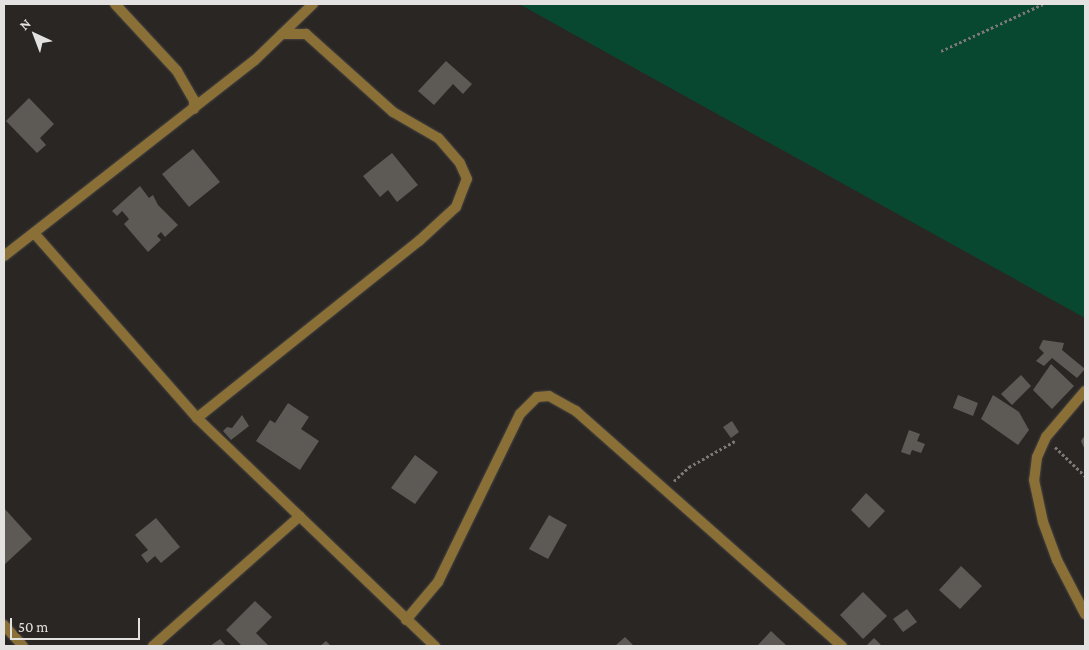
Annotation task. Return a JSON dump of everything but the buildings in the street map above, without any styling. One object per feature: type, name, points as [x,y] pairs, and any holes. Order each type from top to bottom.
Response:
[{"type":"street","points":[[115,4],[177,71],[194,100],[194,109]]},
{"type":"street","points":[[4,256],[194,109],[282,34],[313,4]]},
{"type":"street","points":[[197,418],[419,241],[456,207],[467,180],[460,163],[438,138],[393,112],[367,92],[331,53],[306,34],[282,34]]},
{"type":"street","points":[[34,233],[197,418],[434,646]]},
{"type":"street","points":[[1085,391],[1046,437],[1035,468],[1038,505],[1057,560],[1085,614]]},
{"type":"street","points":[[406,620],[438,582],[520,414],[537,397],[560,400],[842,646]]},
{"type":"street","points":[[152,646],[300,516]]},
{"type":"street","points":[[4,625],[23,646]]},
{"type":"path","points":[[941,51],[1043,4]]},
{"type":"path","points":[[1046,437],[1085,476]]},
{"type":"path","points":[[665,492],[688,467],[735,441]]},
{"type":"green space","points":[[519,4],[1085,4],[1085,318]]}]
